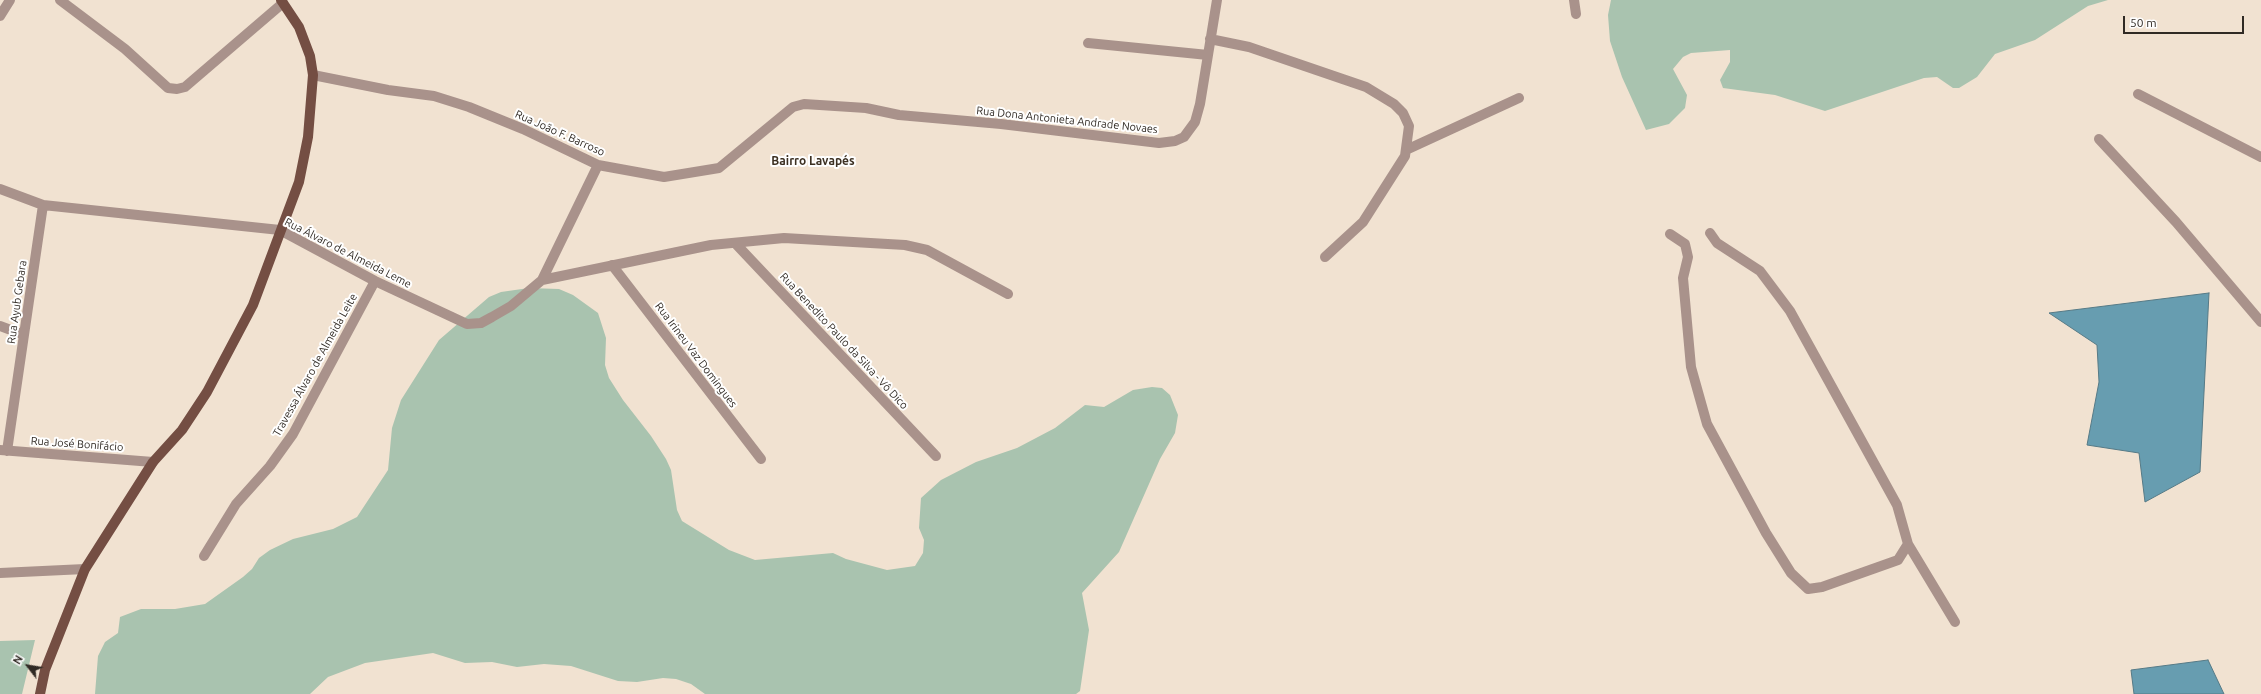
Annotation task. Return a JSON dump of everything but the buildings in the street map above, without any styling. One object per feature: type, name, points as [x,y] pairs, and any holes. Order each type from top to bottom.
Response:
[{"type":"main road","points":[[40,694],[45,670],[85,569],[153,462],[182,430],[211,385],[253,306],[299,182],[310,122],[313,75],[310,56],[298,27],[282,2]]},
{"type":"street","points":[[0,16],[10,0]]},
{"type":"street","points":[[60,0],[125,49],[168,88],[177,89],[185,87],[282,2]]},
{"type":"street","name":"Rua Dona Antonieta Andrade Novaes","points":[[804,104],[866,108],[899,115],[1001,124],[1125,140],[1160,143],[1175,142],[1189,132],[1195,122],[1200,104],[1217,0]]},
{"type":"street","points":[[1574,0],[1576,14]]},
{"type":"street","points":[[1210,39],[1249,47],[1366,87],[1384,96],[1403,114],[1409,126],[1405,156],[1363,222],[1325,257]]},
{"type":"street","points":[[1088,43],[1208,55]]},
{"type":"street","name":"Rua João F. Barroso","points":[[313,75],[388,90],[434,96],[523,128],[598,165],[664,177],[719,168],[793,107],[804,104]]},
{"type":"street","points":[[2138,94],[2261,157]]},
{"type":"street","points":[[1406,150],[1519,98]]},
{"type":"street","points":[[2099,139],[2176,222],[2261,322]]},
{"type":"street","name":"Rua Álvaro de Almeida Leme","points":[[0,189],[43,205],[280,230],[375,281],[467,324],[481,323],[492,318],[526,295],[542,280],[598,165]]},
{"type":"street","name":"Rua Ayub Gebara","points":[[3,450],[24,335],[43,205]]},
{"type":"street","points":[[1710,233],[1717,243],[1760,271],[1790,311],[1897,505],[1908,544],[1956,622]]},
{"type":"street","points":[[1670,234],[1685,244],[1688,257],[1683,278],[1691,366],[1707,424],[1766,533],[1791,573],[1808,589],[1822,587],[1898,560],[1908,544]]},
{"type":"street","points":[[542,280],[711,245],[784,238],[905,245],[927,250],[1008,294]]},
{"type":"street","name":"Rua Benedito Paulo da Silva - Vô Dico","points":[[735,243],[936,456]]},
{"type":"street","name":"Rua Irineu Vaz Domingues","points":[[612,266],[761,459]]},
{"type":"street","name":"Travessa Álvaro de Almeida Leite","points":[[204,556],[236,504],[270,466],[293,434],[375,281]]},
{"type":"street","points":[[0,326],[24,335]]},
{"type":"street","name":"Rua José Bonifácio","points":[[3,450],[153,462]]},
{"type":"street","points":[[0,573],[85,569]]},
{"type":"green space","points":[[1611,0],[2108,0],[2088,6],[2035,40],[1995,54],[1977,77],[1959,88],[1953,88],[1937,77],[1924,78],[1825,111],[1775,95],[1723,88],[1720,80],[1730,62],[1730,50],[1691,53],[1683,57],[1673,69],[1687,95],[1685,108],[1669,124],[1646,130],[1622,77],[1610,41],[1608,15]]},
{"type":"green space","points":[[529,288],[559,289],[573,295],[598,313],[606,338],[605,365],[609,378],[623,400],[651,436],[666,459],[671,470],[677,510],[682,521],[729,550],[755,560],[833,553],[846,559],[887,570],[915,566],[923,553],[924,540],[919,528],[921,498],[941,480],[976,462],[1017,448],[1055,428],[1085,405],[1104,407],[1133,390],[1152,387],[1162,388],[1170,395],[1178,415],[1175,433],[1160,459],[1119,552],[1082,593],[1089,630],[1080,691],[1076,694],[705,694],[691,684],[676,679],[663,678],[637,682],[618,681],[571,666],[544,664],[517,667],[492,662],[465,663],[433,653],[365,663],[328,677],[310,694],[95,694],[98,656],[105,642],[118,633],[120,617],[141,609],[175,609],[205,604],[243,577],[252,569],[259,558],[270,550],[293,539],[333,529],[357,517],[388,470],[392,428],[401,400],[439,340],[489,297],[501,292]]},
{"type":"green space","points":[[35,640],[22,694],[0,694],[0,641]]},
{"type":"water","points":[[2209,293],[2200,472],[2145,502],[2139,453],[2087,445],[2099,382],[2097,345],[2049,313]]},
{"type":"water","points":[[2208,660],[2224,694],[2134,694],[2131,670]]},
{"type":"district","name":"Bairro Lavapés","points":[[813,161]]}]
